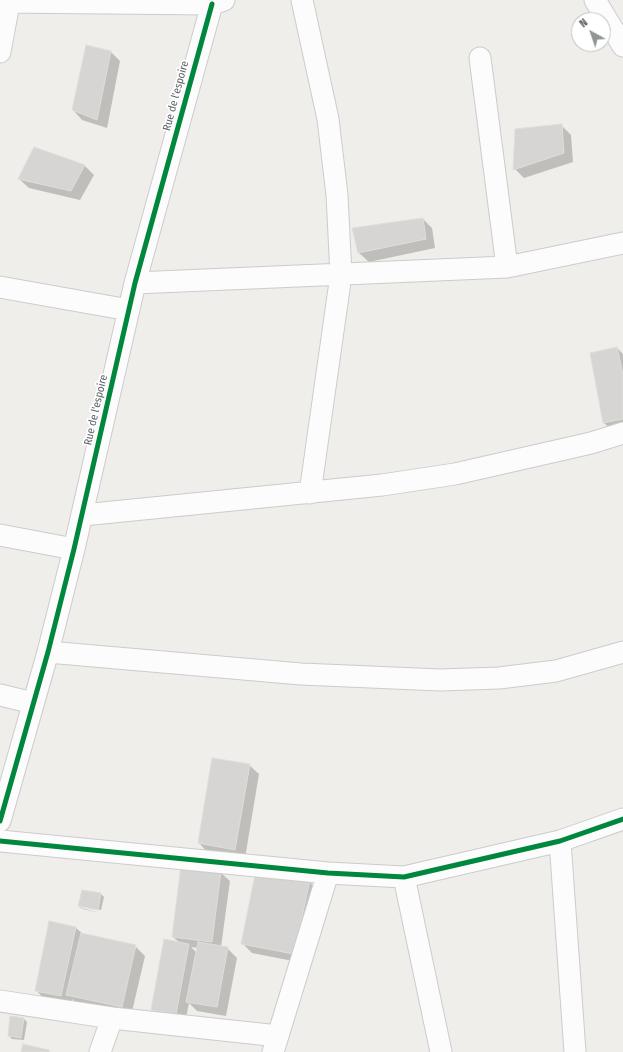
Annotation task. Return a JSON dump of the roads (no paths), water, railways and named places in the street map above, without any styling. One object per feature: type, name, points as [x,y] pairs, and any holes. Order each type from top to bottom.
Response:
[{"type":"street","points":[[302,0],[328,120],[337,195],[341,275],[310,492]]},
{"type":"street","points":[[595,0],[623,46]]},
{"type":"street","points":[[0,52],[4,3],[218,2]]},
{"type":"street","name":"Rue de l'espoire","points":[[0,821],[48,652],[83,515],[135,283],[218,2]]},
{"type":"street","points":[[480,58],[507,267]]},
{"type":"street","points":[[135,283],[507,267],[623,242]]},
{"type":"street","points":[[0,286],[129,310]]},
{"type":"street","points":[[83,515],[382,485],[455,474],[591,443],[623,434]]},
{"type":"street","points":[[0,535],[74,549]]},
{"type":"street","points":[[48,652],[301,674],[440,680],[498,678],[556,671],[623,652]]},
{"type":"street","points":[[0,694],[33,703]]},
{"type":"street","points":[[0,841],[328,873],[404,877],[560,841],[623,819]]},
{"type":"street","points":[[560,841],[575,1052]]},
{"type":"street","points":[[0,1001],[275,1044],[328,873]]},
{"type":"street","points":[[404,877],[440,1052]]},
{"type":"street","points":[[100,1052],[112,1018]]}]
